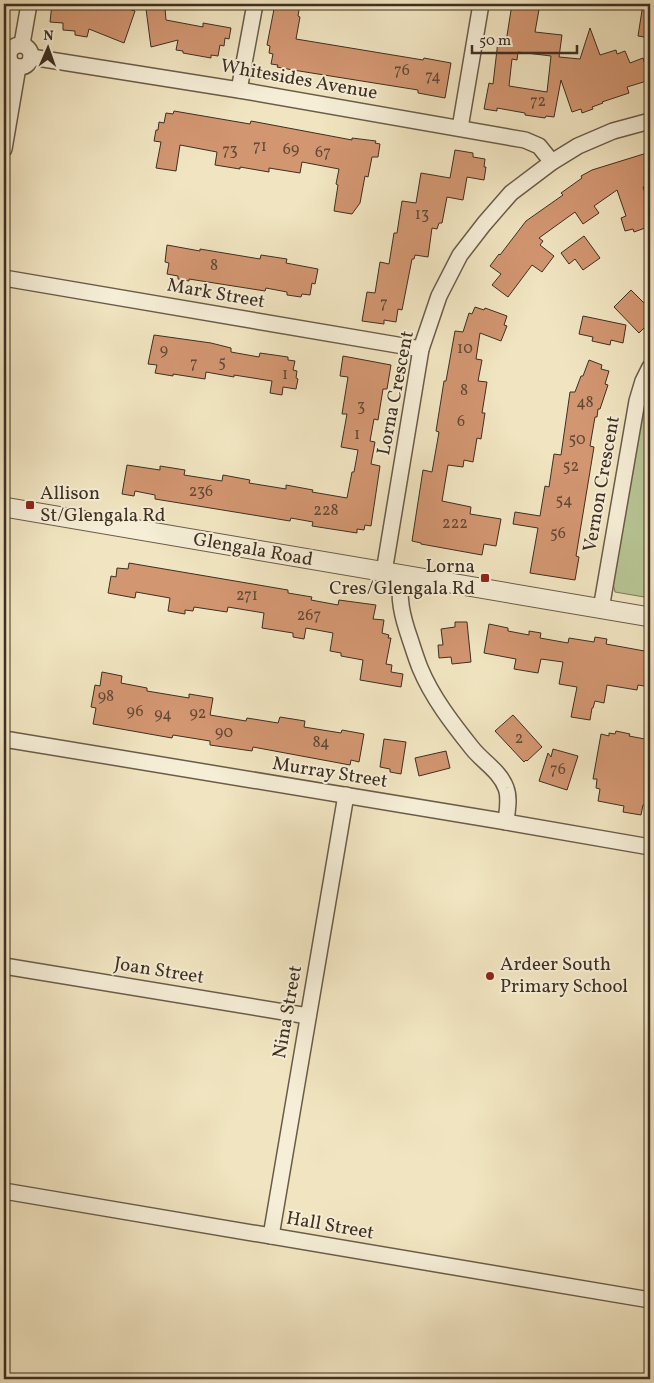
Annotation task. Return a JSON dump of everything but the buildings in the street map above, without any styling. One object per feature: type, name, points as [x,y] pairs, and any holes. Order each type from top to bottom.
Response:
[{"type":"street","points":[[4,149],[18,67],[28,64],[16,51],[28,4]]},
{"type":"street","points":[[239,90],[255,4]]},
{"type":"street","points":[[460,128],[481,4]]},
{"type":"street","name":"Whitesides Avenue","points":[[16,51],[525,140],[539,146],[552,162]]},
{"type":"street","name":"Lorna Crescent","points":[[500,821],[502,781],[458,732],[444,712],[419,667],[404,621],[400,601],[400,587],[393,574],[421,349],[439,296],[460,255],[511,194],[552,162],[578,146],[613,132],[650,121]]},
{"type":"street","name":"Mark Street","points":[[4,278],[421,349]]},
{"type":"street","name":"Vernon Crescent","points":[[600,609],[636,401],[650,367]]},
{"type":"street","name":"Glengala Road","points":[[4,507],[650,617]]},
{"type":"street","name":"Murray Street","points":[[4,740],[346,795],[650,847]]},
{"type":"street","name":"Nina Street","points":[[270,1236],[346,795]]},
{"type":"street","name":"Joan Street","points":[[4,966],[308,1016]]},
{"type":"street","name":"Hall Street","points":[[4,1191],[650,1300]]},
{"type":"green space","points":[[650,383],[650,598],[615,592],[613,583],[643,407]]},
{"type":"place","name":"Allison St/Glengala Rd","points":[[30,505]]},
{"type":"place","name":"Lorna Cres/Glengala Rd","points":[[485,578]]},
{"type":"place","name":"Ardeer South Primary School","points":[[490,976]]}]
